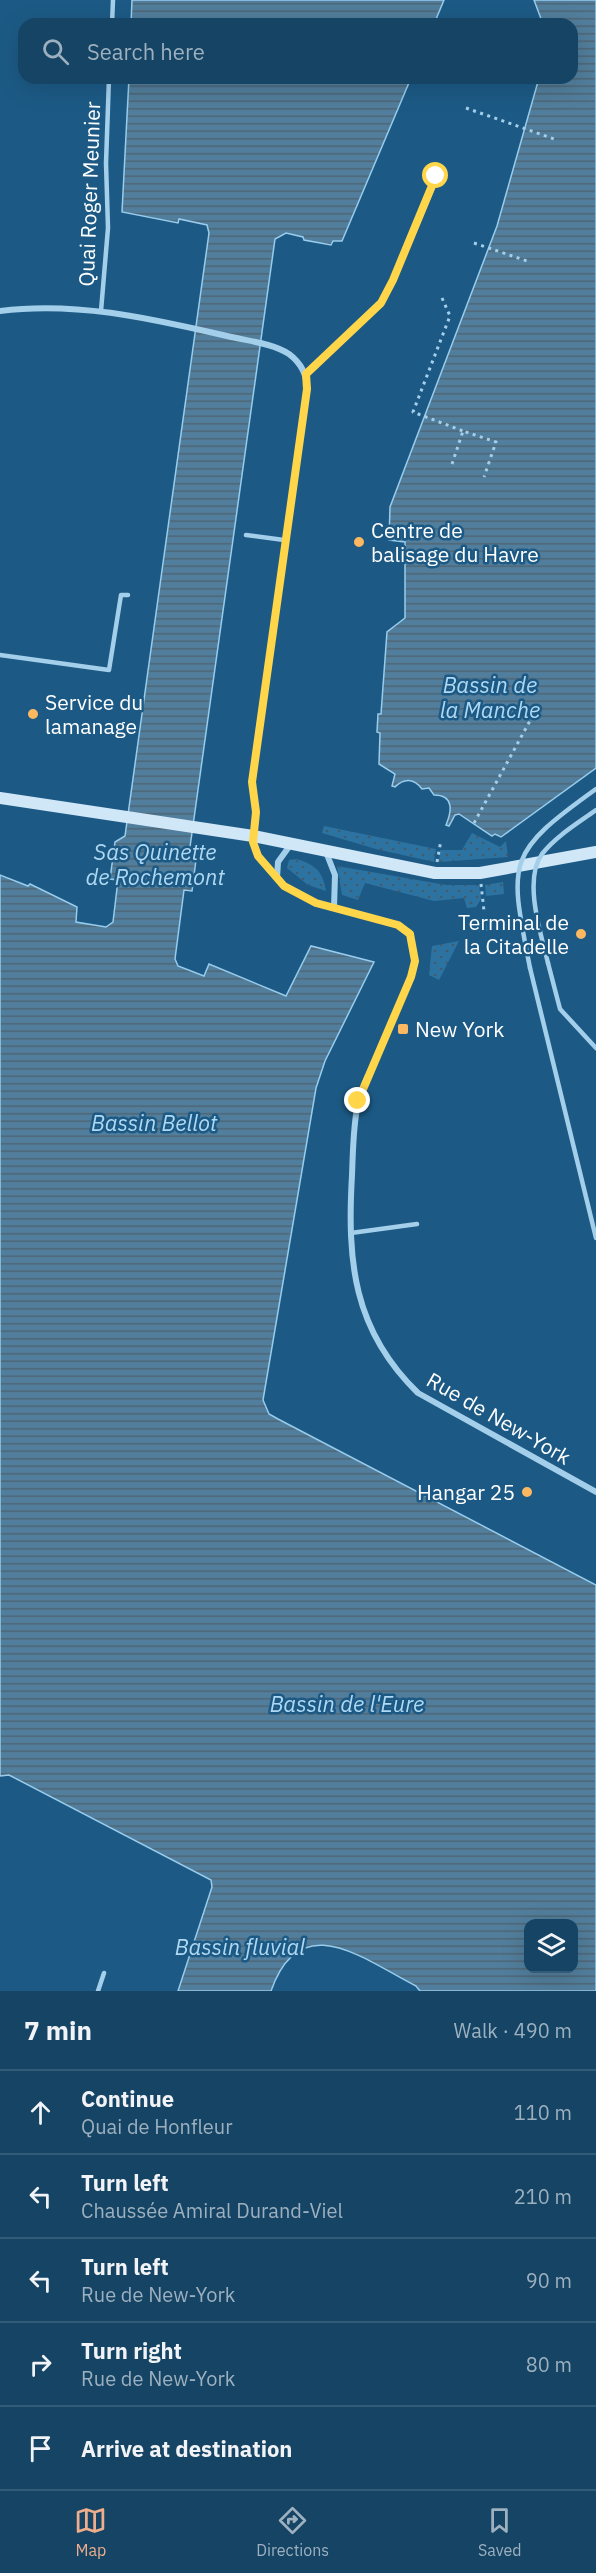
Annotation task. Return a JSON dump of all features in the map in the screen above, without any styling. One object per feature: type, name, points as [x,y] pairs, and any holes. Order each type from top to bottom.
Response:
[{"type":"main road","points":[[0,798],[253,836],[435,873],[466,874],[551,862],[596,852]]},
{"type":"street","points":[[306,374],[381,303],[393,280],[436,176]]},
{"type":"street","points":[[0,311],[31,307],[101,311],[188,327],[262,345],[288,354],[306,374],[307,389],[284,540],[252,782],[256,812],[253,836]]},
{"type":"street","name":"Rue de New-York","points":[[253,836],[258,856],[284,886],[316,903],[398,925],[410,934],[415,961],[411,977],[358,1101],[354,1136],[351,1258],[360,1299],[380,1348],[395,1371],[418,1392],[596,1492]]},
{"type":"street","points":[[277,879],[278,862],[291,844]]},
{"type":"street","points":[[326,851],[335,875],[334,908]]},
{"type":"lane","points":[[112,18],[113,0]]},
{"type":"lane","name":"Quai Roger Meunier","points":[[101,311],[108,228],[106,163],[109,84]]},
{"type":"lane","points":[[246,535],[284,540]]},
{"type":"lane","points":[[0,655],[109,670],[122,595],[128,595]]},
{"type":"lane","points":[[596,789],[548,824],[522,857],[517,877],[516,898],[530,968],[596,1238]]},
{"type":"lane","points":[[596,810],[550,845],[540,857],[534,874],[534,900],[560,1009],[596,1048]]},
{"type":"lane","points":[[351,1233],[417,1224]]},
{"type":"lane","points":[[98,1991],[104,1973]]},
{"type":"path","points":[[466,108],[557,140]]},
{"type":"path","points":[[474,243],[530,262]]},
{"type":"path","points":[[442,298],[450,316],[413,412],[496,442],[484,477]]},
{"type":"path","points":[[452,464],[463,431]]},
{"type":"path","points":[[474,823],[537,708]]},
{"type":"path","points":[[437,864],[441,840]]},
{"type":"path","points":[[483,897],[484,911]]},
{"type":"shaded area","points":[[324,826],[436,849],[434,862],[376,849],[322,833]]},
{"type":"shaded area","points":[[472,833],[500,847],[506,841],[508,857],[439,862],[440,850],[462,850]]},
{"type":"shaded area","points":[[297,859],[317,870],[323,878],[326,891],[308,885],[287,868],[289,860]]},
{"type":"shaded area","points":[[337,866],[446,885],[479,885],[481,899],[476,907],[467,908],[464,898],[434,901],[365,883],[358,900],[342,895]]},
{"type":"shaded area","points":[[503,882],[504,894],[486,896],[485,885]]},
{"type":"shaded area","points":[[474,918],[485,918],[489,931],[475,932]]},
{"type":"shaded area","points":[[459,941],[439,980],[429,975],[432,946]]},
{"type":"water","points":[[132,0],[444,0],[436,18],[131,18]]},
{"type":"water","name":"Bassin de la Manche","points":[[534,0],[596,0],[596,768],[501,837],[495,834],[492,836],[459,814],[455,815],[449,826],[446,825],[450,805],[445,798],[434,795],[429,788],[422,789],[409,780],[395,787],[392,786],[395,774],[379,764],[380,733],[377,732],[378,714],[381,714],[387,632],[405,618],[405,542],[389,540],[390,507],[497,226],[537,84],[578,84],[578,18],[541,18]]},
{"type":"water","points":[[129,84],[408,84],[342,241],[333,241],[331,245],[304,240],[303,237],[286,233],[275,239],[190,847],[197,852],[192,891],[184,890],[175,959],[178,966],[204,976],[209,964],[286,996],[311,946],[374,962],[325,1061],[316,1088],[263,1400],[269,1414],[278,1419],[596,1585],[596,1991],[420,1991],[416,1986],[354,1954],[334,1947],[316,1945],[298,1951],[283,1966],[271,1991],[178,1991],[212,1887],[211,1880],[9,1775],[0,1776],[0,875],[28,886],[30,884],[77,907],[76,922],[106,927],[113,922],[118,880],[110,879],[115,842],[125,836],[209,233],[207,225],[179,219],[178,223],[122,212]]},
{"type":"place","name":"Centre de balisage du Havre","points":[[359,542]]},
{"type":"place","name":"Service du lamanage","points":[[33,714]]},
{"type":"place","name":"Terminal de la Citadelle","points":[[581,934]]},
{"type":"place","name":"New York","points":[[403,1029]]},
{"type":"place","name":"Hangar 25","points":[[527,1492]]},
{"type":"route","points":[[358,1101],[411,977],[415,961],[414,946],[410,934],[398,925],[316,903],[284,886],[258,856],[253,842],[256,812],[252,782],[299,431],[307,389],[306,374],[381,303],[393,280],[436,176]]},
{"type":"water label","name":"Sas Quinette de Rochemont","points":[[155,864]]},
{"type":"water label","name":"Bassin Bellot","points":[[154,1122]]},
{"type":"water label","name":"Bassin de l'Eure","points":[[347,1703]]},
{"type":"water label","name":"Bassin fluvial","points":[[240,1946]]}]
